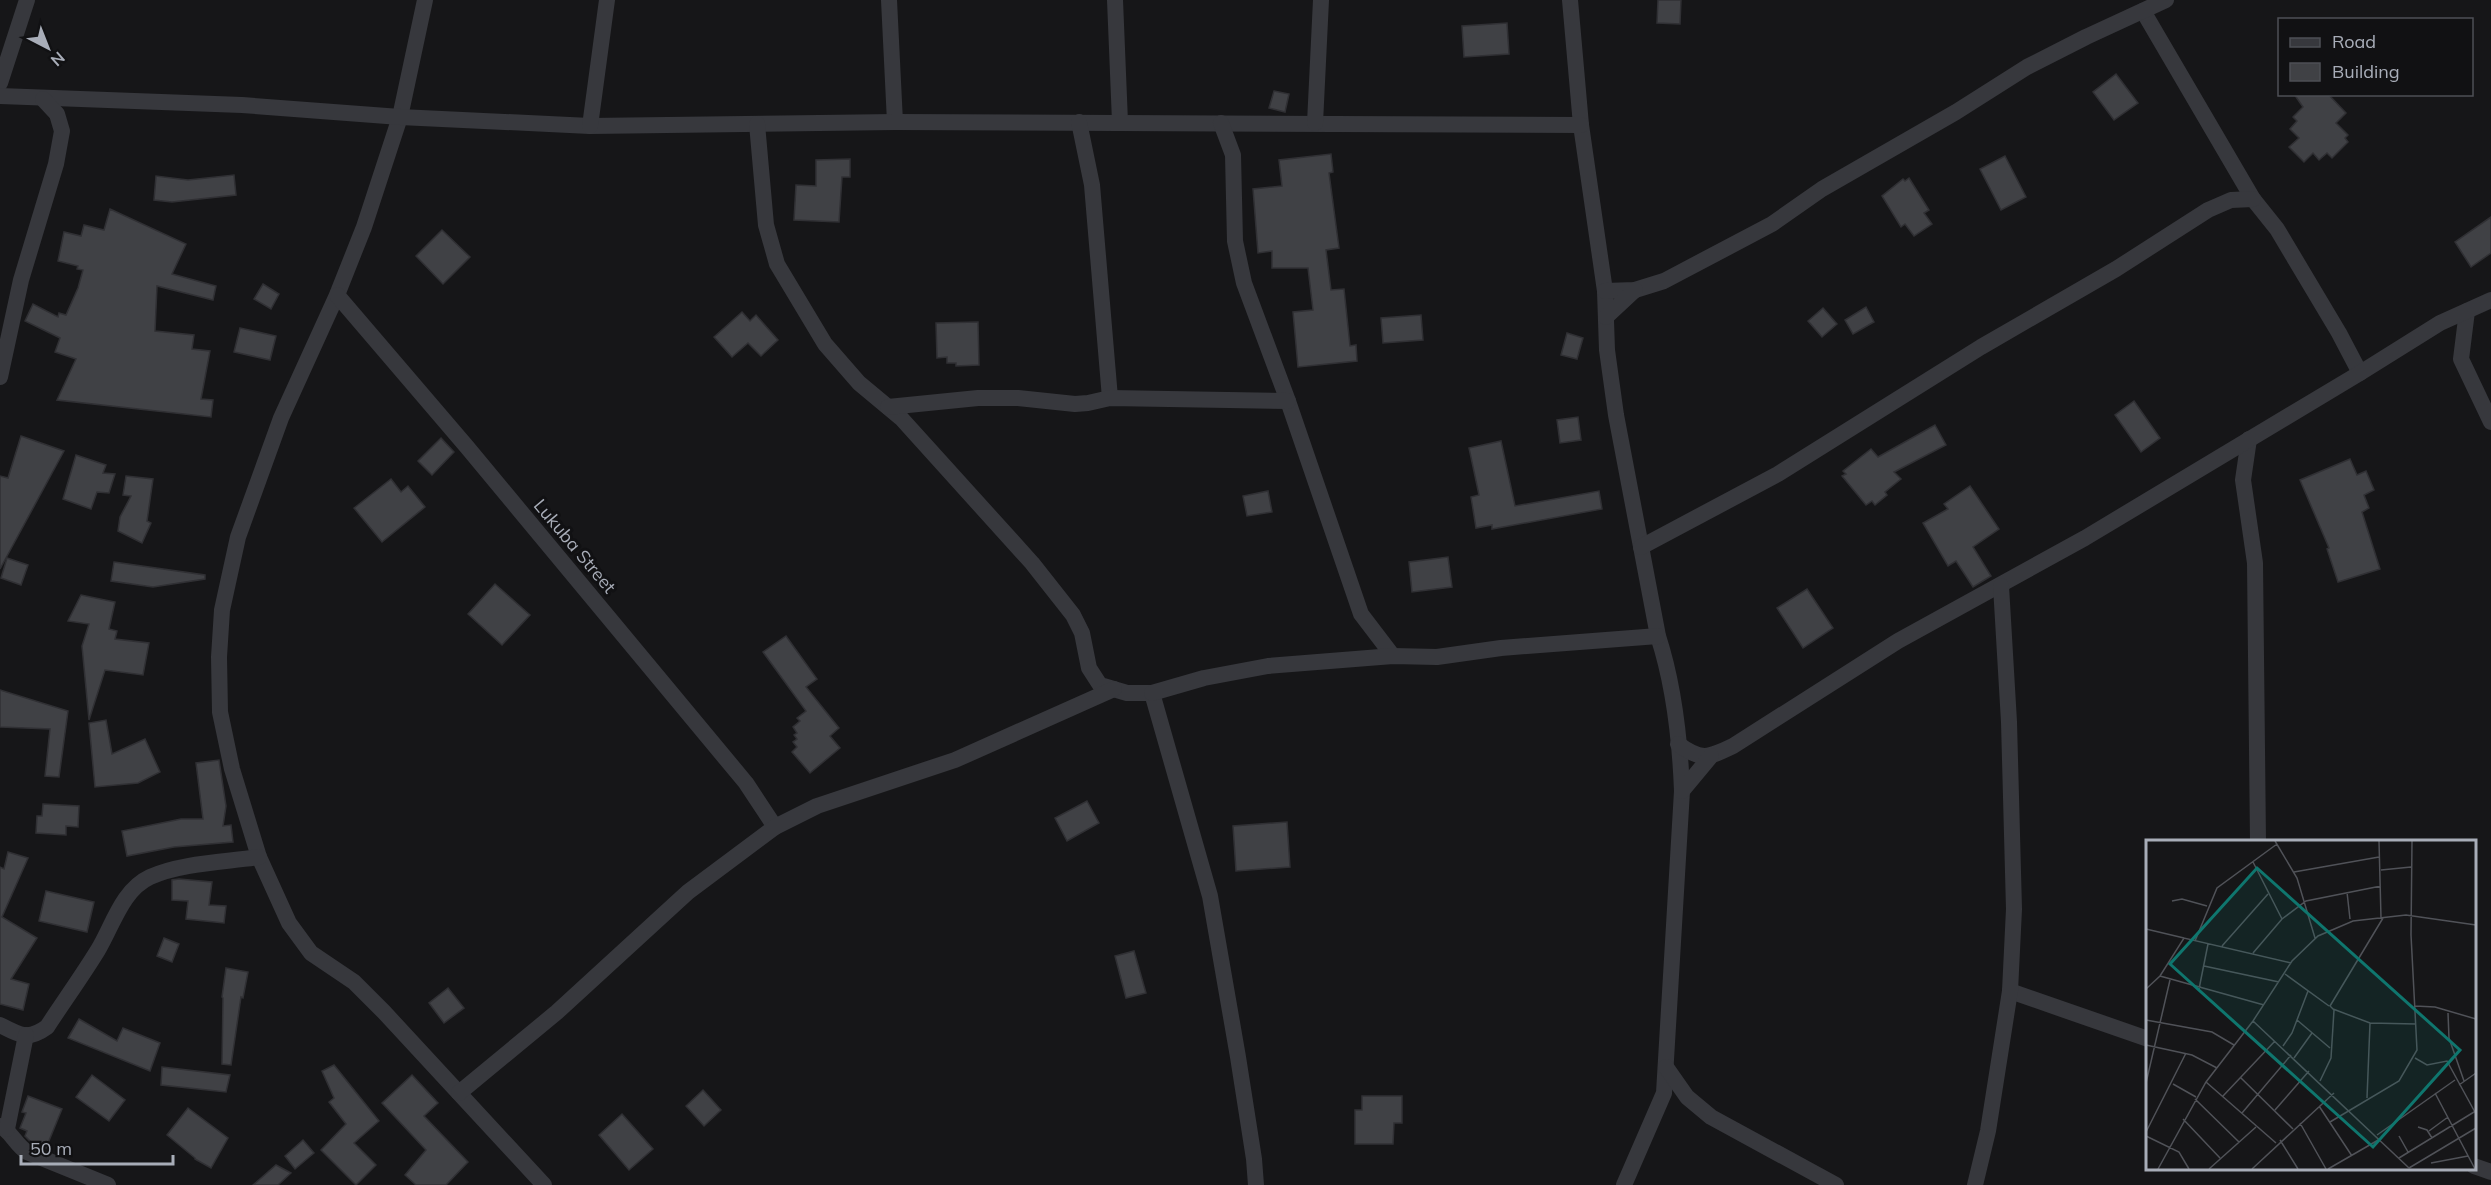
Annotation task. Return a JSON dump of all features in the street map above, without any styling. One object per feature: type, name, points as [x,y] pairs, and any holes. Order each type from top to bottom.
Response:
[{"type":"street","points":[[0,83],[27,0]]},
{"type":"street","points":[[425,0],[400,117],[364,226],[337,296],[281,418],[238,537],[222,610],[219,657],[220,712],[232,769],[259,857],[289,923],[311,954],[354,982],[544,1185]]},
{"type":"street","points":[[590,126],[607,0]]},
{"type":"street","points":[[889,0],[895,122]]},
{"type":"street","points":[[1115,0],[1120,122]]},
{"type":"street","points":[[1314,123],[1321,0]]},
{"type":"street","points":[[1570,0],[1581,125],[1605,291],[1607,350],[1641,547],[1658,636],[1666,662],[1678,744],[1682,791],[1664,1093],[1624,1185]]},
{"type":"street","points":[[1605,291],[1635,290],[1664,280],[1772,224],[1822,189],[1956,112],[2027,67],[2166,0]]},
{"type":"street","points":[[2143,11],[2253,199],[2277,229],[2361,373]]},
{"type":"street","points":[[0,96],[242,105],[400,117],[590,126],[895,122],[1581,125]]},
{"type":"street","points":[[0,377],[21,280],[56,164],[62,131],[57,114],[43,99]]},
{"type":"street","points":[[1079,122],[1092,185],[1110,398]]},
{"type":"street","points":[[1221,123],[1233,155],[1235,241],[1244,283],[1288,401],[1361,614],[1393,656]]},
{"type":"street","points":[[757,124],[766,225],[777,264],[825,344],[859,382],[901,418],[1032,563],[1073,615],[1082,633],[1089,668],[1100,685],[1127,693],[1152,693],[1204,678],[1268,666],[1393,656],[1437,657],[1501,648],[1658,636]]},
{"type":"street","points":[[1641,547],[1778,474],[1981,347],[2116,269],[2208,210],[2231,200],[2253,199]]},
{"type":"street","points":[[1606,317],[1635,290]]},
{"type":"street","name":"Lukuba Street","points":[[337,296],[467,447],[739,774],[775,827]]},
{"type":"street","points":[[1678,744],[1698,757],[1711,756],[1733,746],[1898,641],[2001,586],[2361,373],[2440,323],[2491,300]]},
{"type":"street","points":[[2467,311],[2461,359],[2491,423]]},
{"type":"street","points":[[888,407],[978,398],[1018,398],[1075,404],[1110,398],[1288,401]]},
{"type":"street","points":[[2249,439],[2243,480],[2255,563],[2258,840]]},
{"type":"street","points":[[1975,1185],[1988,1131],[2010,991],[2014,909],[2010,722],[2001,586]]},
{"type":"street","points":[[459,1094],[556,1012],[688,892],[775,827],[817,806],[955,760],[1114,689]]},
{"type":"street","points":[[1152,693],[1210,896],[1238,1057],[1256,1185]]},
{"type":"street","points":[[1682,791],[1711,756]]},
{"type":"street","points":[[0,1024],[26,1035],[36,1035],[47,1027],[99,948],[122,904],[135,887],[150,877],[181,868],[259,857]]},
{"type":"street","points":[[2010,991],[2146,1038]]},
{"type":"street","points":[[26,1035],[3,1128],[15,1144],[27,1152],[108,1185]]},
{"type":"street","points":[[1666,1066],[1687,1097],[1711,1117],[1836,1185]]},
{"type":"street","points":[[2476,1166],[2491,1173]]},
{"type":"building","points":[[1658,0],[1681,0],[1680,24],[1657,23]]},
{"type":"building","points":[[1507,23],[1509,54],[1464,57],[1462,26]]},
{"type":"building","points":[[2116,74],[2138,103],[2114,120],[2093,92]]},
{"type":"building","points":[[1274,91],[1289,94],[1285,112],[1269,108]]},
{"type":"building","points":[[2295,96],[2330,96],[2346,113],[2336,123],[2348,135],[2345,138],[2348,142],[2332,158],[2327,153],[2319,160],[2313,153],[2304,162],[2289,147],[2299,138],[2290,129],[2297,121],[2293,117],[2303,107]]},
{"type":"building","points":[[1331,154],[1333,172],[1329,173],[1339,248],[1326,250],[1331,290],[1344,289],[1350,346],[1356,345],[1357,361],[1298,367],[1293,312],[1313,310],[1308,268],[1272,268],[1272,251],[1258,253],[1253,189],[1282,186],[1279,160]]},
{"type":"building","points":[[2005,156],[2026,197],[2001,210],[1980,169]]},
{"type":"building","points":[[850,159],[850,177],[842,177],[839,222],[794,220],[796,185],[816,186],[816,160]]},
{"type":"building","points":[[234,175],[236,195],[172,202],[154,200],[156,176],[188,180]]},
{"type":"building","points":[[1909,178],[1929,210],[1924,213],[1932,224],[1914,236],[1905,224],[1901,227],[1882,196],[1903,179],[1905,181]]},
{"type":"building","points":[[110,209],[186,244],[172,274],[216,286],[213,300],[157,286],[155,331],[194,335],[192,349],[210,351],[201,399],[213,400],[211,417],[57,400],[76,359],[55,352],[60,338],[25,321],[33,304],[58,317],[59,313],[66,315],[83,270],[77,269],[78,266],[58,261],[64,232],[81,236],[84,225],[104,230]]},
{"type":"building","points":[[2491,217],[2491,253],[2471,267],[2455,242]]},
{"type":"building","points":[[442,230],[470,257],[443,284],[416,256]]},
{"type":"building","points":[[263,284],[279,294],[271,309],[254,299]]},
{"type":"building","points":[[1866,307],[1874,322],[1853,334],[1845,320]]},
{"type":"building","points":[[1823,308],[1837,324],[1822,337],[1808,321]]},
{"type":"building","points":[[742,312],[750,321],[756,315],[778,340],[761,356],[748,343],[732,357],[714,337]]},
{"type":"building","points":[[1421,315],[1423,340],[1383,343],[1381,318]]},
{"type":"building","points":[[978,322],[979,365],[956,366],[956,363],[947,363],[947,357],[937,358],[936,323]]},
{"type":"building","points":[[240,328],[276,336],[270,360],[234,352]]},
{"type":"building","points":[[1567,333],[1583,338],[1577,359],[1561,355]]},
{"type":"building","points":[[2134,401],[2160,438],[2141,452],[2115,415]]},
{"type":"building","points":[[1578,417],[1581,440],[1560,443],[1557,420]]},
{"type":"building","points":[[1935,425],[1946,445],[1894,472],[1901,479],[1885,492],[1887,495],[1875,505],[1872,501],[1866,505],[1842,476],[1846,474],[1843,471],[1871,449],[1878,457]]},
{"type":"building","points":[[21,436],[64,451],[0,569],[0,476],[8,478]]},
{"type":"building","points":[[441,438],[454,452],[432,475],[418,461]]},
{"type":"building","points":[[1501,441],[1515,506],[1599,491],[1602,509],[1492,529],[1492,525],[1476,528],[1471,497],[1479,495],[1469,448]]},
{"type":"building","points":[[76,455],[106,465],[103,473],[115,474],[109,493],[97,492],[91,509],[63,499]]},
{"type":"building","points":[[2350,459],[2357,475],[2366,471],[2374,490],[2364,495],[2369,508],[2362,512],[2380,569],[2338,582],[2327,549],[2329,548],[2300,480]]},
{"type":"building","points":[[126,476],[153,479],[147,521],[151,523],[142,543],[118,531],[120,517],[131,496],[123,495]]},
{"type":"building","points":[[391,479],[401,492],[408,486],[425,507],[382,542],[354,508]]},
{"type":"building","points":[[1970,486],[1999,529],[1973,547],[1991,576],[1973,587],[1956,561],[1948,566],[1923,523],[1948,509],[1944,504]]},
{"type":"building","points":[[1268,491],[1272,512],[1247,516],[1243,496]]},
{"type":"building","points":[[1448,557],[1452,587],[1412,592],[1409,562]]},
{"type":"building","points":[[7,558],[28,565],[21,585],[1,578]]},
{"type":"building","points":[[114,562],[205,575],[205,579],[153,587],[111,581]]},
{"type":"building","points":[[495,584],[530,615],[502,645],[468,614]]},
{"type":"building","points":[[1807,589],[1833,628],[1803,648],[1777,608]]},
{"type":"building","points":[[81,595],[115,602],[109,629],[117,631],[115,639],[149,643],[143,675],[105,670],[89,720],[82,646],[89,624],[68,621]]},
{"type":"building","points":[[786,636],[817,679],[806,687],[839,728],[830,736],[840,748],[810,773],[792,752],[797,747],[793,742],[797,739],[794,735],[797,733],[793,727],[800,721],[797,718],[806,711],[763,652]]},
{"type":"building","points":[[0,690],[68,711],[59,777],[45,776],[50,729],[0,727]]},
{"type":"building","points":[[106,720],[112,754],[145,739],[160,772],[138,783],[95,787],[89,723]]},
{"type":"building","points":[[219,760],[226,806],[223,826],[231,825],[233,842],[174,847],[127,856],[122,831],[181,819],[203,819],[196,763]]},
{"type":"building","points":[[1087,801],[1099,823],[1067,841],[1055,818]]},
{"type":"building","points":[[43,804],[79,806],[78,827],[66,826],[66,835],[36,833],[37,816],[42,816]]},
{"type":"building","points":[[1287,822],[1290,867],[1236,871],[1233,826]]},
{"type":"building","points":[[8,852],[28,858],[2,917],[37,938],[11,979],[29,984],[23,1010],[0,1004],[0,867],[4,869]]},
{"type":"building","points":[[172,880],[212,882],[209,905],[226,906],[224,923],[186,919],[188,901],[172,900]]},
{"type":"building","points":[[46,891],[94,902],[87,932],[39,921]]},
{"type":"building","points":[[164,938],[179,944],[172,962],[157,956]]},
{"type":"building","points":[[1134,951],[1146,993],[1126,998],[1115,956]]},
{"type":"building","points":[[226,968],[248,972],[243,998],[241,997],[231,1065],[222,1064],[222,997]]},
{"type":"building","points":[[448,988],[464,1008],[444,1023],[429,1003]]},
{"type":"building","points":[[79,1019],[117,1041],[123,1028],[160,1043],[150,1071],[68,1038]]},
{"type":"building","points":[[334,1065],[379,1121],[354,1143],[376,1165],[356,1185],[321,1150],[346,1124],[329,1102],[334,1098],[322,1071]]},
{"type":"building","points":[[162,1067],[230,1075],[226,1092],[161,1085]]},
{"type":"building","points":[[92,1075],[125,1100],[109,1121],[76,1097]]},
{"type":"building","points":[[412,1075],[438,1103],[424,1116],[468,1162],[446,1185],[416,1185],[405,1175],[426,1150],[382,1103]]},
{"type":"building","points":[[703,1090],[721,1110],[704,1126],[686,1106]]},
{"type":"building","points":[[28,1096],[62,1109],[46,1148],[32,1143],[25,1136],[27,1131],[20,1128],[26,1113],[22,1112]]},
{"type":"building","points":[[1362,1096],[1402,1096],[1402,1123],[1394,1123],[1393,1144],[1355,1144],[1355,1110],[1362,1110]]},
{"type":"building","points":[[188,1108],[228,1138],[211,1168],[195,1159],[167,1135]]},
{"type":"building","points":[[622,1114],[653,1149],[629,1170],[599,1135]]},
{"type":"building","points":[[303,1140],[314,1153],[295,1169],[285,1156]]},
{"type":"building","points":[[276,1165],[291,1173],[278,1185],[253,1185]]}]
